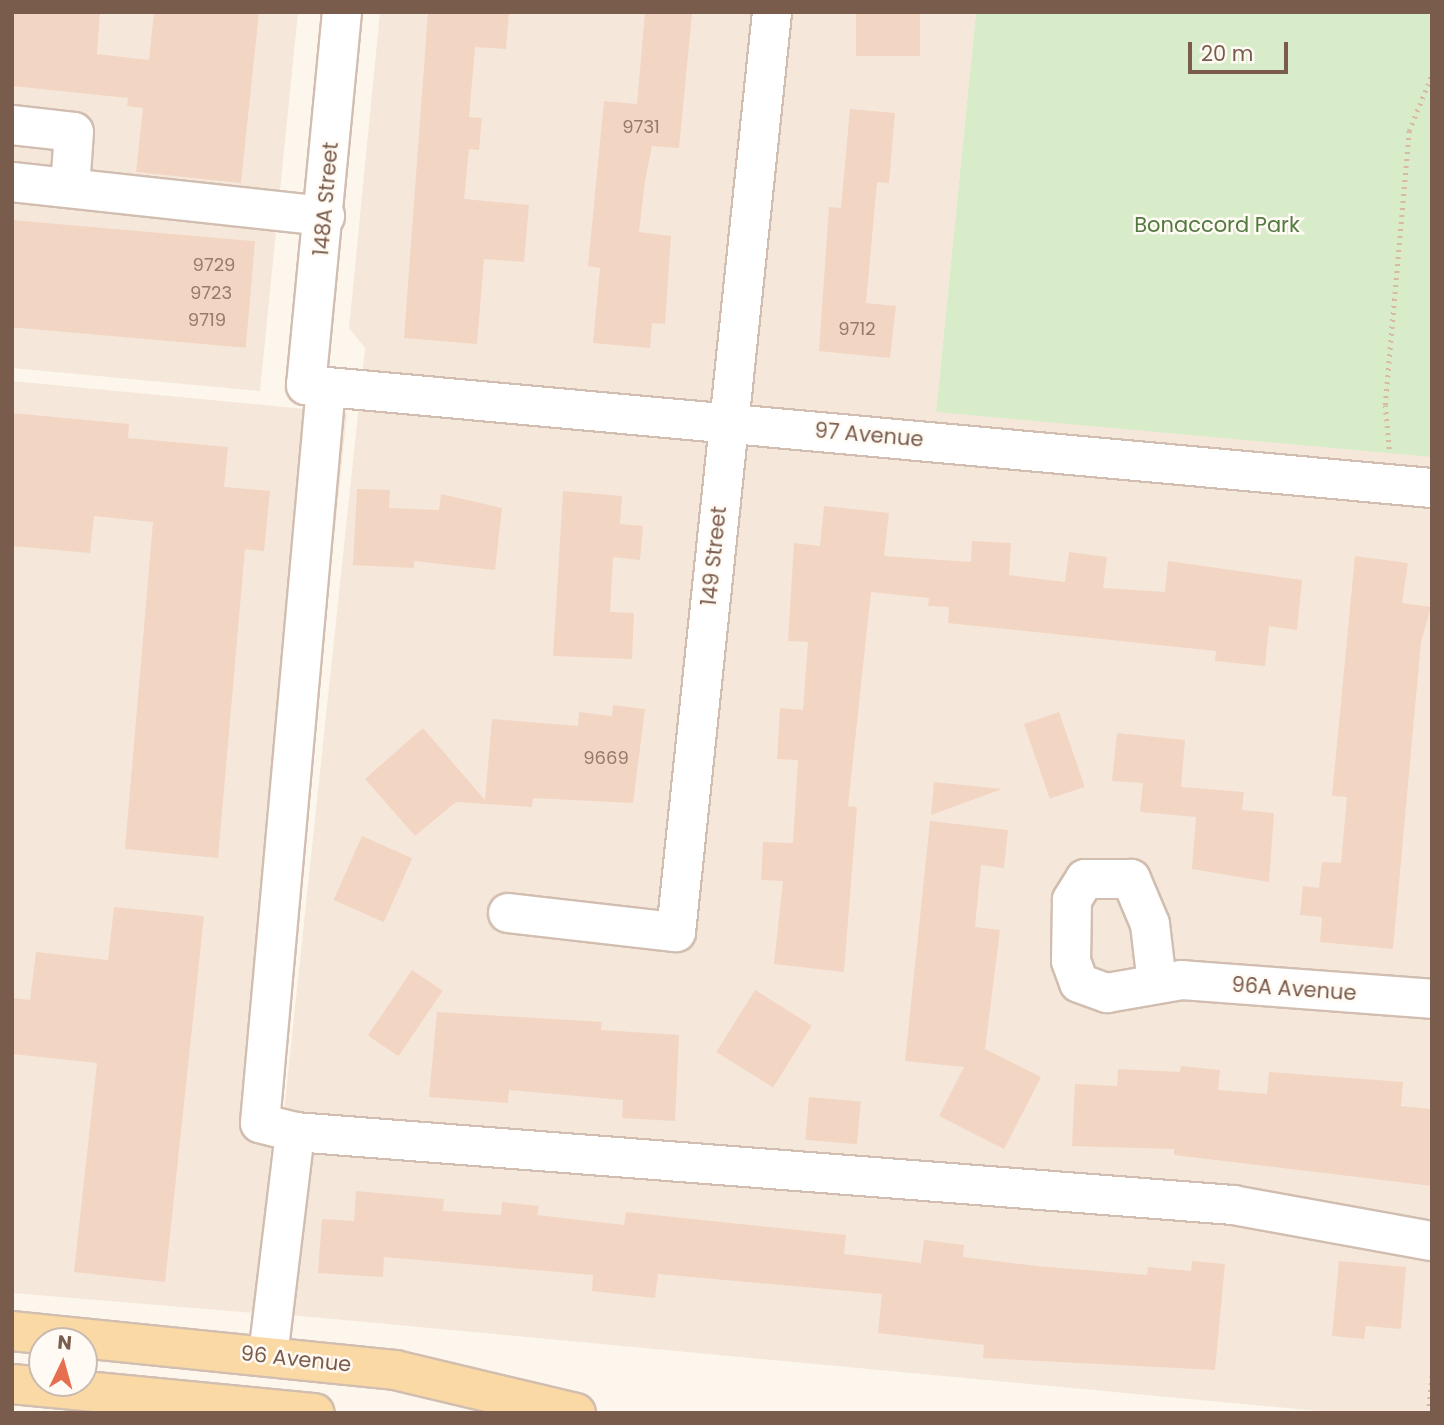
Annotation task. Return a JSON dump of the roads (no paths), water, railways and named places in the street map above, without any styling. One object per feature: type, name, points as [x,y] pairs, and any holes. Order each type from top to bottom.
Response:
[{"type":"main road","name":"96 Avenue","points":[[12,1331],[395,1370],[576,1413]]},
{"type":"main road","points":[[12,1384],[316,1413]]},
{"type":"street","name":"148A Street","points":[[295,1132],[260,1123],[342,12]]},
{"type":"street","name":"149 Street","points":[[508,913],[676,933],[772,12]]},
{"type":"street","points":[[12,125],[74,132],[70,188]]},
{"type":"street","points":[[12,182],[325,216]]},
{"type":"street","name":"97 Avenue","points":[[316,386],[1432,488]]},
{"type":"street","name":"96A Avenue","points":[[1157,983],[1432,999]]},
{"type":"street","points":[[268,1356],[295,1132],[1233,1205],[1432,1241]]},
{"type":"park label","name":"Bonaccord Park","points":[[1217,225]]}]
